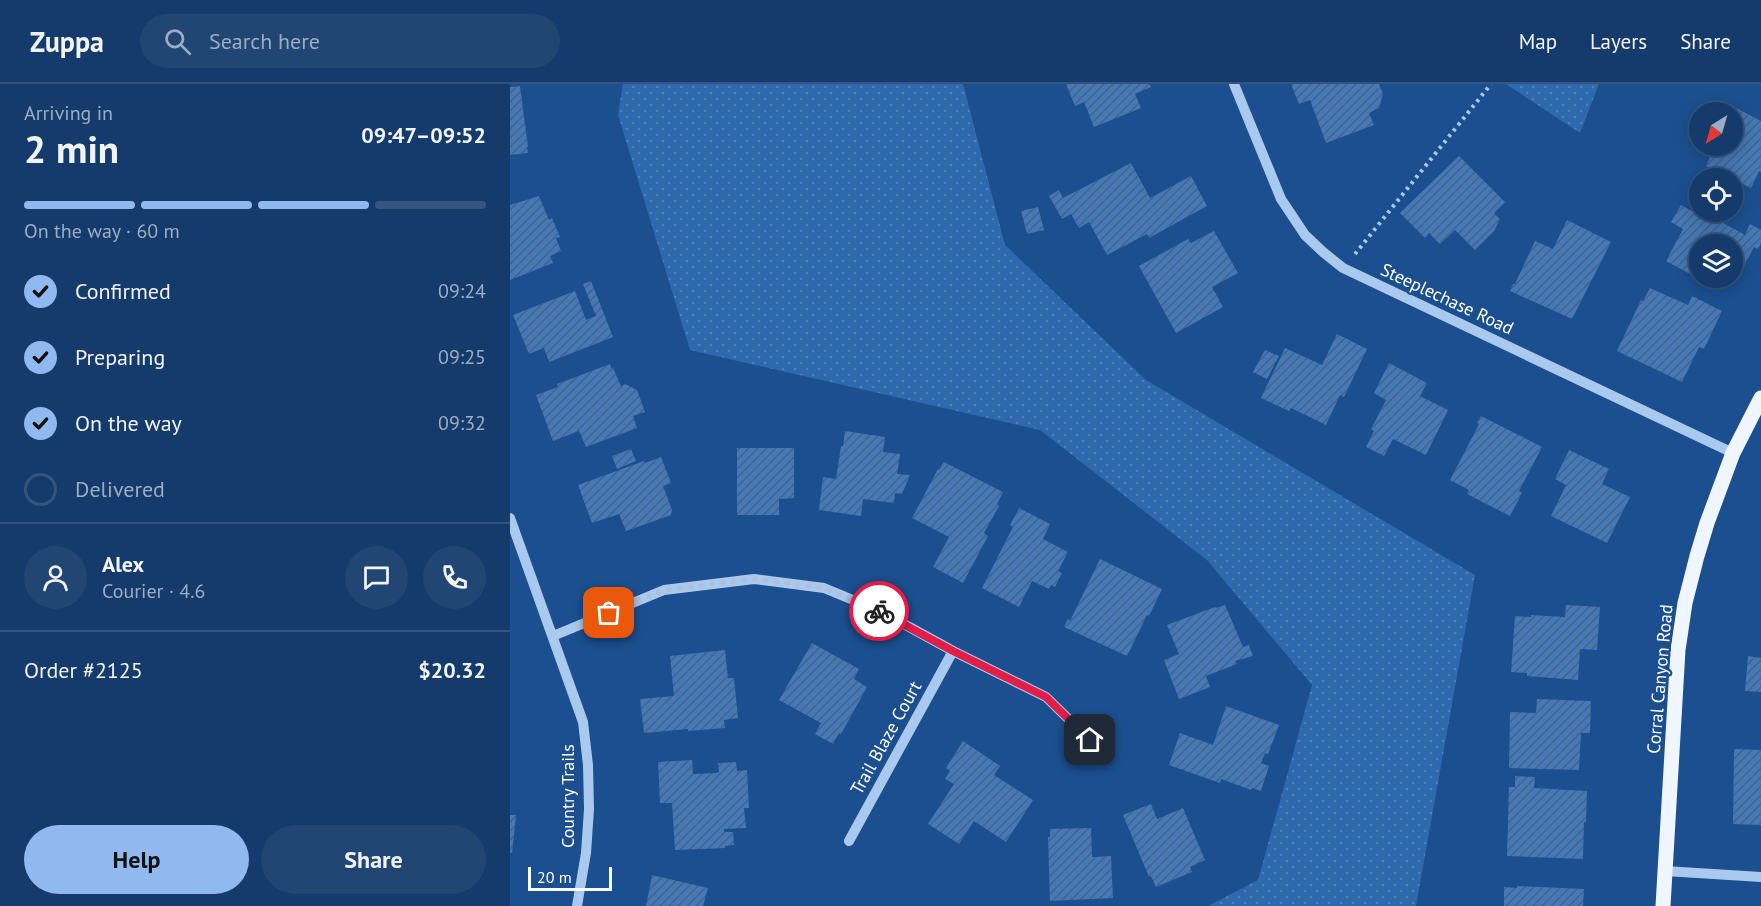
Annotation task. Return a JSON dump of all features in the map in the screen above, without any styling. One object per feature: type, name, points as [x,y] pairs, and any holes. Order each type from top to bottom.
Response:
[{"type":"main road","name":"Corral Canyon Road","points":[[1664,906],[1678,650],[1685,603],[1696,556],[1733,453],[1761,398]]},
{"type":"street","name":"Steeplechase Road","points":[[1234,84],[1281,199],[1305,235],[1343,268],[1733,453]]},
{"type":"street","name":"Country Trails","points":[[510,518],[583,722],[588,765],[589,809],[577,906]]},
{"type":"street","points":[[553,636],[664,590],[754,579],[824,588],[882,612],[953,651],[1046,697],[1090,740]]},
{"type":"street","name":"Trail Blaze Court","points":[[849,841],[953,651]]},
{"type":"street","points":[[1665,871],[1761,877]]},
{"type":"path","points":[[1343,268],[1491,84]]},
{"type":"shaded area","points":[[623,84],[963,84],[1005,245],[1146,380],[1475,575],[1416,906],[1208,906],[1258,880],[1312,685],[1207,560],[1040,430],[690,350],[618,115]]},
{"type":"shaded area","points":[[1506,84],[1599,84],[1580,133]]},
{"type":"building","points":[[1066,84],[1149,84],[1151,87],[1135,94],[1141,108],[1094,127],[1084,102],[1075,106]]},
{"type":"building","points":[[1291,84],[1379,84],[1383,94],[1379,108],[1369,113],[1374,125],[1326,143],[1310,100],[1299,104]]},
{"type":"building","points":[[520,86],[528,153],[510,155],[510,87]]},
{"type":"building","points":[[1743,112],[1761,121],[1761,172],[1759,171],[1751,188],[1743,184],[1743,168],[1706,166],[1711,156],[1743,156]]},
{"type":"building","points":[[1459,156],[1505,202],[1494,213],[1500,219],[1494,231],[1475,250],[1455,230],[1440,244],[1429,233],[1425,238],[1400,213]]},
{"type":"building","points":[[1131,163],[1150,198],[1191,176],[1207,206],[1149,238],[1147,234],[1107,255],[1089,222],[1079,228],[1071,214],[1062,219],[1049,196],[1059,190],[1063,198]]},
{"type":"building","points":[[539,196],[549,220],[552,218],[560,237],[556,238],[561,251],[550,256],[553,263],[510,280],[510,205]]},
{"type":"building","points":[[1681,205],[1689,209],[1689,222],[1721,222],[1745,235],[1750,224],[1761,230],[1761,243],[1758,249],[1754,247],[1743,268],[1743,234],[1689,234],[1689,273],[1666,261],[1683,229],[1671,222]]},
{"type":"building","points":[[1038,207],[1044,230],[1027,234],[1021,211]]},
{"type":"building","points":[[1567,220],[1611,242],[1572,319],[1510,291],[1535,241],[1553,249]]},
{"type":"building","points":[[1214,231],[1238,273],[1212,287],[1223,307],[1176,333],[1139,266],[1188,239],[1191,243]]},
{"type":"building","points":[[591,281],[613,337],[549,362],[544,348],[529,354],[513,315],[575,291],[586,320],[596,316],[583,284]]},
{"type":"building","points":[[1650,288],[1688,305],[1692,296],[1722,311],[1704,349],[1699,347],[1682,382],[1617,351],[1641,300],[1643,301]]},
{"type":"building","points":[[1337,334],[1367,349],[1344,397],[1340,395],[1326,425],[1291,408],[1289,411],[1261,398],[1285,348],[1322,365]]},
{"type":"building","points":[[1265,350],[1279,356],[1267,379],[1253,372]]},
{"type":"building","points":[[1389,363],[1427,383],[1420,396],[1448,410],[1426,455],[1393,439],[1384,456],[1366,447],[1374,431],[1371,429],[1386,400],[1374,393]]},
{"type":"building","points":[[610,364],[621,386],[625,384],[637,390],[645,412],[633,416],[637,428],[586,447],[579,431],[553,441],[536,395],[558,387],[557,384]]},
{"type":"building","points":[[1481,416],[1542,447],[1519,491],[1522,493],[1510,516],[1467,494],[1469,490],[1450,480]]},
{"type":"building","points":[[845,431],[885,437],[883,452],[900,454],[897,474],[910,475],[902,494],[895,493],[894,503],[863,499],[861,516],[819,510],[823,477],[836,479]]},
{"type":"building","points":[[737,448],[794,448],[794,498],[779,499],[779,515],[737,515]]},
{"type":"building","points":[[631,449],[636,461],[617,469],[612,456]]},
{"type":"building","points":[[1569,450],[1609,469],[1602,484],[1630,497],[1607,543],[1551,516],[1566,485],[1555,479]]},
{"type":"building","points":[[661,457],[671,483],[663,486],[672,510],[671,515],[626,531],[619,514],[592,523],[578,485]]},
{"type":"building","points":[[944,462],[1003,492],[997,504],[999,506],[984,533],[988,536],[963,583],[933,567],[949,537],[912,518]]},
{"type":"building","points":[[1019,508],[1050,524],[1043,539],[1068,552],[1058,571],[1062,573],[1055,587],[1051,585],[1049,589],[1032,581],[1019,607],[982,588],[1013,527],[1010,525]]},
{"type":"building","points":[[1100,559],[1162,589],[1127,656],[1064,627],[1068,619],[1070,621]]},
{"type":"building","points":[[1225,605],[1243,647],[1249,645],[1253,656],[1235,661],[1237,664],[1206,676],[1210,687],[1179,699],[1164,660],[1179,654],[1167,625]]},
{"type":"building","points":[[1566,605],[1600,607],[1597,650],[1580,649],[1578,680],[1527,676],[1527,673],[1511,672],[1515,616],[1565,617]]},
{"type":"building","points":[[812,643],[859,669],[854,679],[867,687],[833,744],[815,734],[821,723],[779,700]]},
{"type":"building","points":[[725,650],[728,678],[734,678],[738,718],[724,720],[725,728],[644,733],[640,699],[674,696],[670,656]]},
{"type":"building","points":[[1748,656],[1761,658],[1761,692],[1745,691]]},
{"type":"building","points":[[1537,699],[1591,701],[1590,733],[1581,733],[1579,770],[1509,768],[1510,712],[1536,713]]},
{"type":"building","points":[[1226,706],[1279,725],[1268,754],[1265,753],[1261,763],[1269,766],[1261,791],[1252,788],[1251,790],[1221,779],[1220,783],[1169,765],[1180,733],[1213,745]]},
{"type":"building","points":[[963,741],[1000,766],[994,775],[1033,800],[1006,842],[974,821],[959,844],[928,824],[954,784],[945,779],[950,771],[946,768]]},
{"type":"building","points":[[1734,749],[1761,750],[1761,825],[1733,824]]},
{"type":"building","points":[[692,760],[693,774],[719,772],[718,763],[736,762],[737,771],[747,770],[749,808],[744,808],[746,828],[724,829],[724,832],[733,832],[734,845],[725,846],[725,848],[675,850],[672,803],[660,803],[658,762]]},
{"type":"building","points":[[1515,776],[1535,777],[1534,788],[1587,791],[1583,859],[1507,856],[1509,787],[1515,787]]},
{"type":"building","points":[[1151,804],[1157,819],[1183,808],[1205,860],[1190,867],[1192,872],[1156,887],[1151,876],[1149,877],[1123,815]]},
{"type":"building","points":[[510,815],[516,815],[512,853],[510,853]]},
{"type":"building","points":[[1091,828],[1092,857],[1111,856],[1113,898],[1050,901],[1048,837],[1050,837],[1050,829]]},
{"type":"building","points":[[652,875],[708,888],[703,906],[646,906]]},
{"type":"building","points":[[1517,886],[1584,889],[1583,906],[1504,906],[1504,887],[1517,888]]},
{"type":"way so far","points":[[609,613],[664,590],[754,579],[824,588],[879,611]]},
{"type":"route","points":[[879,611],[1046,697],[1090,740]]}]
